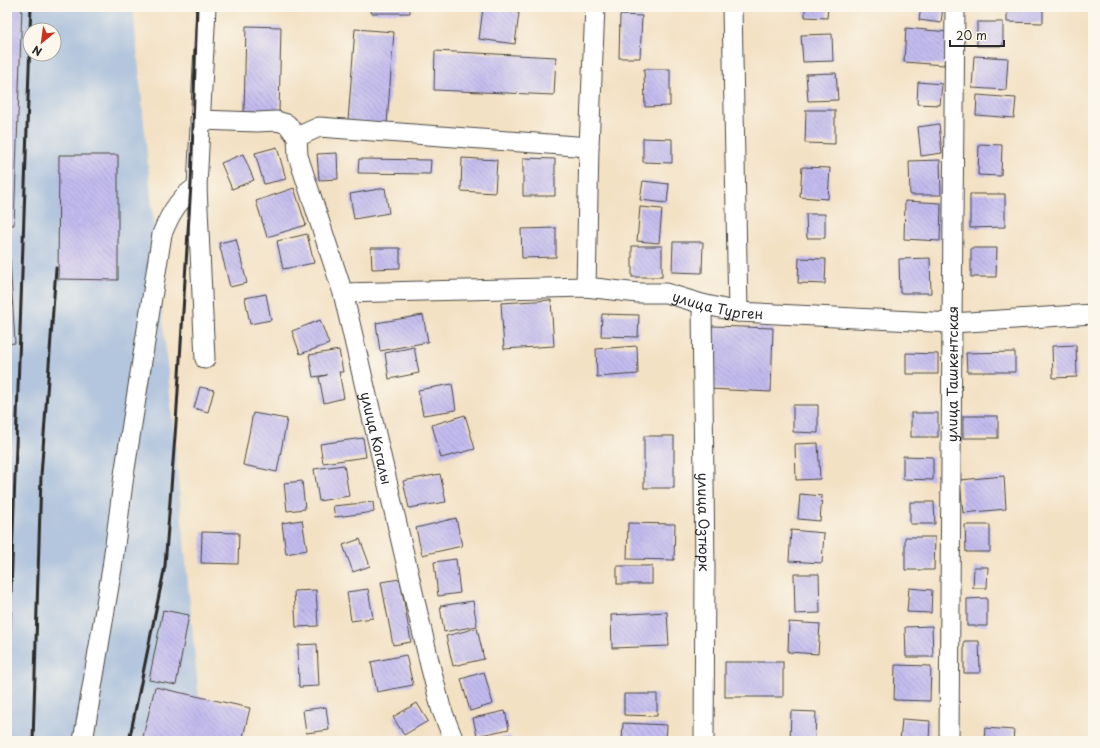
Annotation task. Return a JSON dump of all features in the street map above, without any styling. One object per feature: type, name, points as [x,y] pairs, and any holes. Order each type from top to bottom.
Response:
[{"type":"street","points":[[205,359],[197,186],[206,7]]},
{"type":"street","points":[[586,287],[589,146],[595,7]]},
{"type":"street","points":[[732,7],[738,312]]},
{"type":"street","name":"улица Ташкентская","points":[[949,741],[955,7]]},
{"type":"street","points":[[200,120],[257,122],[277,121],[287,124],[297,137],[320,127],[589,146]]},
{"type":"street","name":"улица Когалы","points":[[297,137],[298,156],[343,293],[430,665],[441,708],[454,741]]},
{"type":"street","points":[[83,741],[112,568],[124,475],[162,234],[169,217],[191,190],[197,186]]},
{"type":"street","name":"улица Турген","points":[[343,293],[586,287],[638,293],[666,293],[702,304],[738,312],[952,323],[1093,314]]},
{"type":"street","name":"улица Озтюрк","points":[[702,304],[705,562],[704,741]]},
{"type":"shaded area","points":[[7,7],[133,7],[200,709],[228,741],[7,741]]},
{"type":"building","points":[[7,7],[22,7],[14,225],[7,225]]},
{"type":"building","points":[[372,7],[410,7],[410,13],[371,13]]},
{"type":"building","points":[[805,7],[828,7],[827,18],[805,17]]},
{"type":"building","points":[[921,7],[943,7],[941,23],[919,20]]},
{"type":"building","points":[[1007,7],[1043,7],[1043,23],[1007,22]]},
{"type":"building","points":[[483,8],[519,13],[515,44],[479,39]]},
{"type":"building","points":[[620,15],[642,16],[640,58],[619,58]]},
{"type":"building","points":[[977,22],[1003,22],[1003,46],[977,46]]},
{"type":"building","points":[[246,26],[281,27],[279,113],[244,112]]},
{"type":"building","points":[[906,28],[947,32],[944,65],[904,62]]},
{"type":"building","points":[[355,29],[394,32],[387,124],[348,121]]},
{"type":"building","points":[[832,34],[833,61],[803,62],[801,35]]},
{"type":"building","points":[[435,51],[556,57],[554,95],[434,90]]},
{"type":"building","points":[[974,56],[1008,58],[1006,90],[972,88]]},
{"type":"building","points":[[644,69],[670,69],[670,106],[645,107]]},
{"type":"building","points":[[836,73],[838,100],[808,101],[806,74]]},
{"type":"building","points":[[918,82],[942,84],[940,105],[917,104]]},
{"type":"building","points":[[977,95],[1016,98],[1014,118],[976,115]]},
{"type":"building","points":[[806,110],[835,110],[835,144],[805,143]]},
{"type":"building","points":[[939,124],[942,153],[921,156],[918,127]]},
{"type":"building","points":[[643,138],[672,139],[672,163],[643,162]]},
{"type":"building","points":[[979,144],[1002,145],[1001,176],[978,175]]},
{"type":"building","points":[[277,147],[286,179],[264,184],[255,153]]},
{"type":"building","points":[[337,153],[338,179],[319,180],[317,154]]},
{"type":"building","points":[[243,154],[254,180],[232,189],[221,163]]},
{"type":"building","points":[[59,155],[118,155],[118,280],[58,279]]},
{"type":"building","points":[[462,158],[497,160],[495,193],[461,191]]},
{"type":"building","points":[[523,158],[555,159],[555,196],[523,196]]},
{"type":"building","points":[[359,159],[431,160],[430,174],[358,173]]},
{"type":"building","points":[[940,160],[941,195],[910,195],[909,161]]},
{"type":"building","points":[[802,167],[830,168],[828,199],[800,197]]},
{"type":"building","points":[[643,181],[669,184],[667,203],[640,200]]},
{"type":"building","points":[[294,188],[306,225],[267,237],[256,201]]},
{"type":"building","points":[[385,188],[389,213],[354,219],[350,194]]},
{"type":"building","points":[[970,194],[1005,194],[1005,227],[970,228]]},
{"type":"building","points":[[905,201],[941,203],[940,241],[904,239]]},
{"type":"building","points":[[640,207],[662,209],[659,243],[637,241]]},
{"type":"building","points":[[806,214],[825,214],[825,238],[807,238]]},
{"type":"building","points":[[556,228],[556,257],[522,258],[521,229]]},
{"type":"building","points":[[307,234],[314,263],[283,269],[277,241]]},
{"type":"building","points":[[236,239],[247,283],[230,287],[219,243]]},
{"type":"building","points":[[673,242],[703,242],[702,273],[672,272]]},
{"type":"building","points":[[632,246],[662,246],[662,277],[632,277]]},
{"type":"building","points":[[371,248],[400,248],[400,268],[372,269]]},
{"type":"building","points":[[971,248],[997,248],[996,277],[971,277]]},
{"type":"building","points":[[799,258],[826,259],[825,284],[798,283]]},
{"type":"building","points":[[930,258],[931,293],[900,293],[899,259]]},
{"type":"building","points":[[7,259],[10,259],[15,343],[7,344]]},
{"type":"building","points":[[266,294],[271,320],[250,324],[245,298]]},
{"type":"building","points":[[551,300],[554,346],[504,349],[501,303]]},
{"type":"building","points":[[602,314],[639,315],[638,337],[601,336]]},
{"type":"building","points":[[423,315],[428,342],[380,351],[376,323]]},
{"type":"building","points":[[320,320],[329,344],[300,354],[292,331]]},
{"type":"building","points":[[712,326],[773,328],[771,392],[709,389]]},
{"type":"building","points":[[1076,345],[1077,377],[1053,378],[1052,346]]},
{"type":"building","points":[[637,346],[638,374],[597,377],[596,349]]},
{"type":"building","points":[[414,347],[419,373],[389,379],[385,353]]},
{"type":"building","points":[[339,350],[343,372],[339,372],[344,398],[324,403],[319,377],[327,375],[313,377],[309,355]]},
{"type":"building","points":[[1015,352],[1015,372],[967,372],[966,353]]},
{"type":"building","points":[[906,353],[938,354],[938,374],[906,374]]},
{"type":"building","points":[[452,384],[456,410],[423,415],[418,390]]},
{"type":"building","points":[[200,387],[214,390],[208,412],[194,408]]},
{"type":"building","points":[[793,405],[818,405],[818,433],[793,432]]},
{"type":"building","points":[[253,413],[287,419],[277,472],[243,465]]},
{"type":"building","points":[[911,413],[938,413],[938,437],[911,437]]},
{"type":"building","points":[[465,415],[475,449],[441,458],[432,425]]},
{"type":"building","points":[[963,416],[998,416],[998,438],[963,438]]},
{"type":"building","points":[[644,436],[674,436],[674,488],[644,488]]},
{"type":"building","points":[[363,438],[366,457],[323,463],[320,444]]},
{"type":"building","points":[[818,443],[820,479],[796,480],[795,444]]},
{"type":"building","points":[[903,456],[933,457],[933,480],[903,479]]},
{"type":"building","points":[[344,465],[349,496],[319,501],[314,469]]},
{"type":"building","points":[[440,474],[446,502],[409,508],[403,481]]},
{"type":"building","points":[[1004,476],[1006,509],[963,513],[960,480]]},
{"type":"building","points":[[302,481],[305,509],[287,511],[284,483]]},
{"type":"building","points":[[800,494],[822,496],[820,521],[798,519]]},
{"type":"building","points":[[373,502],[374,512],[335,517],[333,506]]},
{"type":"building","points":[[910,502],[934,502],[935,524],[910,524]]},
{"type":"building","points":[[456,518],[462,546],[422,555],[416,528]]},
{"type":"building","points":[[302,520],[307,550],[286,554],[282,523]]},
{"type":"building","points":[[628,523],[675,524],[674,560],[627,559]]},
{"type":"building","points":[[965,525],[990,525],[990,552],[966,552]]},
{"type":"building","points":[[791,530],[824,533],[822,563],[789,561]]},
{"type":"building","points":[[202,532],[239,533],[238,564],[201,563]]},
{"type":"building","points":[[905,537],[935,537],[934,570],[905,570]]},
{"type":"building","points":[[360,539],[370,566],[353,572],[343,545]]},
{"type":"building","points":[[456,559],[460,593],[438,596],[434,562]]},
{"type":"building","points":[[617,566],[652,566],[652,584],[617,584]]},
{"type":"building","points":[[974,567],[988,567],[987,588],[973,588]]},
{"type":"building","points":[[794,574],[819,574],[820,613],[795,614]]},
{"type":"building","points":[[400,579],[411,642],[393,645],[381,582]]},
{"type":"building","points":[[909,588],[932,590],[931,613],[907,612]]},
{"type":"building","points":[[368,589],[373,618],[351,621],[347,592]]},
{"type":"building","points":[[316,590],[318,626],[296,627],[294,591]]},
{"type":"building","points":[[987,598],[987,626],[967,626],[967,599]]},
{"type":"building","points":[[473,601],[477,626],[444,632],[440,606]]},
{"type":"building","points":[[163,610],[189,615],[176,685],[149,680]]},
{"type":"building","points":[[667,612],[669,646],[612,648],[611,615]]},
{"type":"building","points":[[789,622],[820,624],[818,654],[788,652]]},
{"type":"building","points":[[932,626],[933,657],[906,657],[905,627]]},
{"type":"building","points":[[477,628],[484,659],[453,666],[446,636]]},
{"type":"building","points":[[964,641],[979,641],[980,673],[964,673]]},
{"type":"building","points":[[317,644],[319,686],[299,687],[298,645]]},
{"type":"building","points":[[406,655],[413,685],[377,692],[371,662]]},
{"type":"building","points":[[725,662],[783,662],[783,697],[725,697]]},
{"type":"building","points":[[895,665],[931,666],[930,701],[894,700]]},
{"type":"building","points":[[484,672],[493,704],[470,711],[461,679]]},
{"type":"building","points":[[155,687],[250,708],[242,741],[142,741]]},
{"type":"building","points":[[624,694],[657,694],[657,716],[624,715]]},
{"type":"building","points":[[417,703],[428,721],[404,735],[393,717]]},
{"type":"building","points":[[326,707],[329,730],[306,733],[303,710]]},
{"type":"building","points":[[505,711],[509,729],[477,736],[473,718]]},
{"type":"building","points":[[791,711],[816,712],[815,741],[790,741]]},
{"type":"building","points":[[902,719],[930,721],[929,741],[900,741]]},
{"type":"building","points":[[623,723],[667,725],[666,741],[622,741]]},
{"type":"building","points":[[985,728],[1014,730],[1013,741],[984,741]]},
{"type":"building","points":[[510,736],[512,741],[489,741],[489,740]]},
{"type":"railway","points":[[30,22],[31,7]]},
{"type":"railway","points":[[129,741],[165,566],[176,423],[191,184],[197,7]]},
{"type":"railway","points":[[7,707],[29,62]]},
{"type":"railway","points":[[33,741],[41,476],[56,268]]}]
